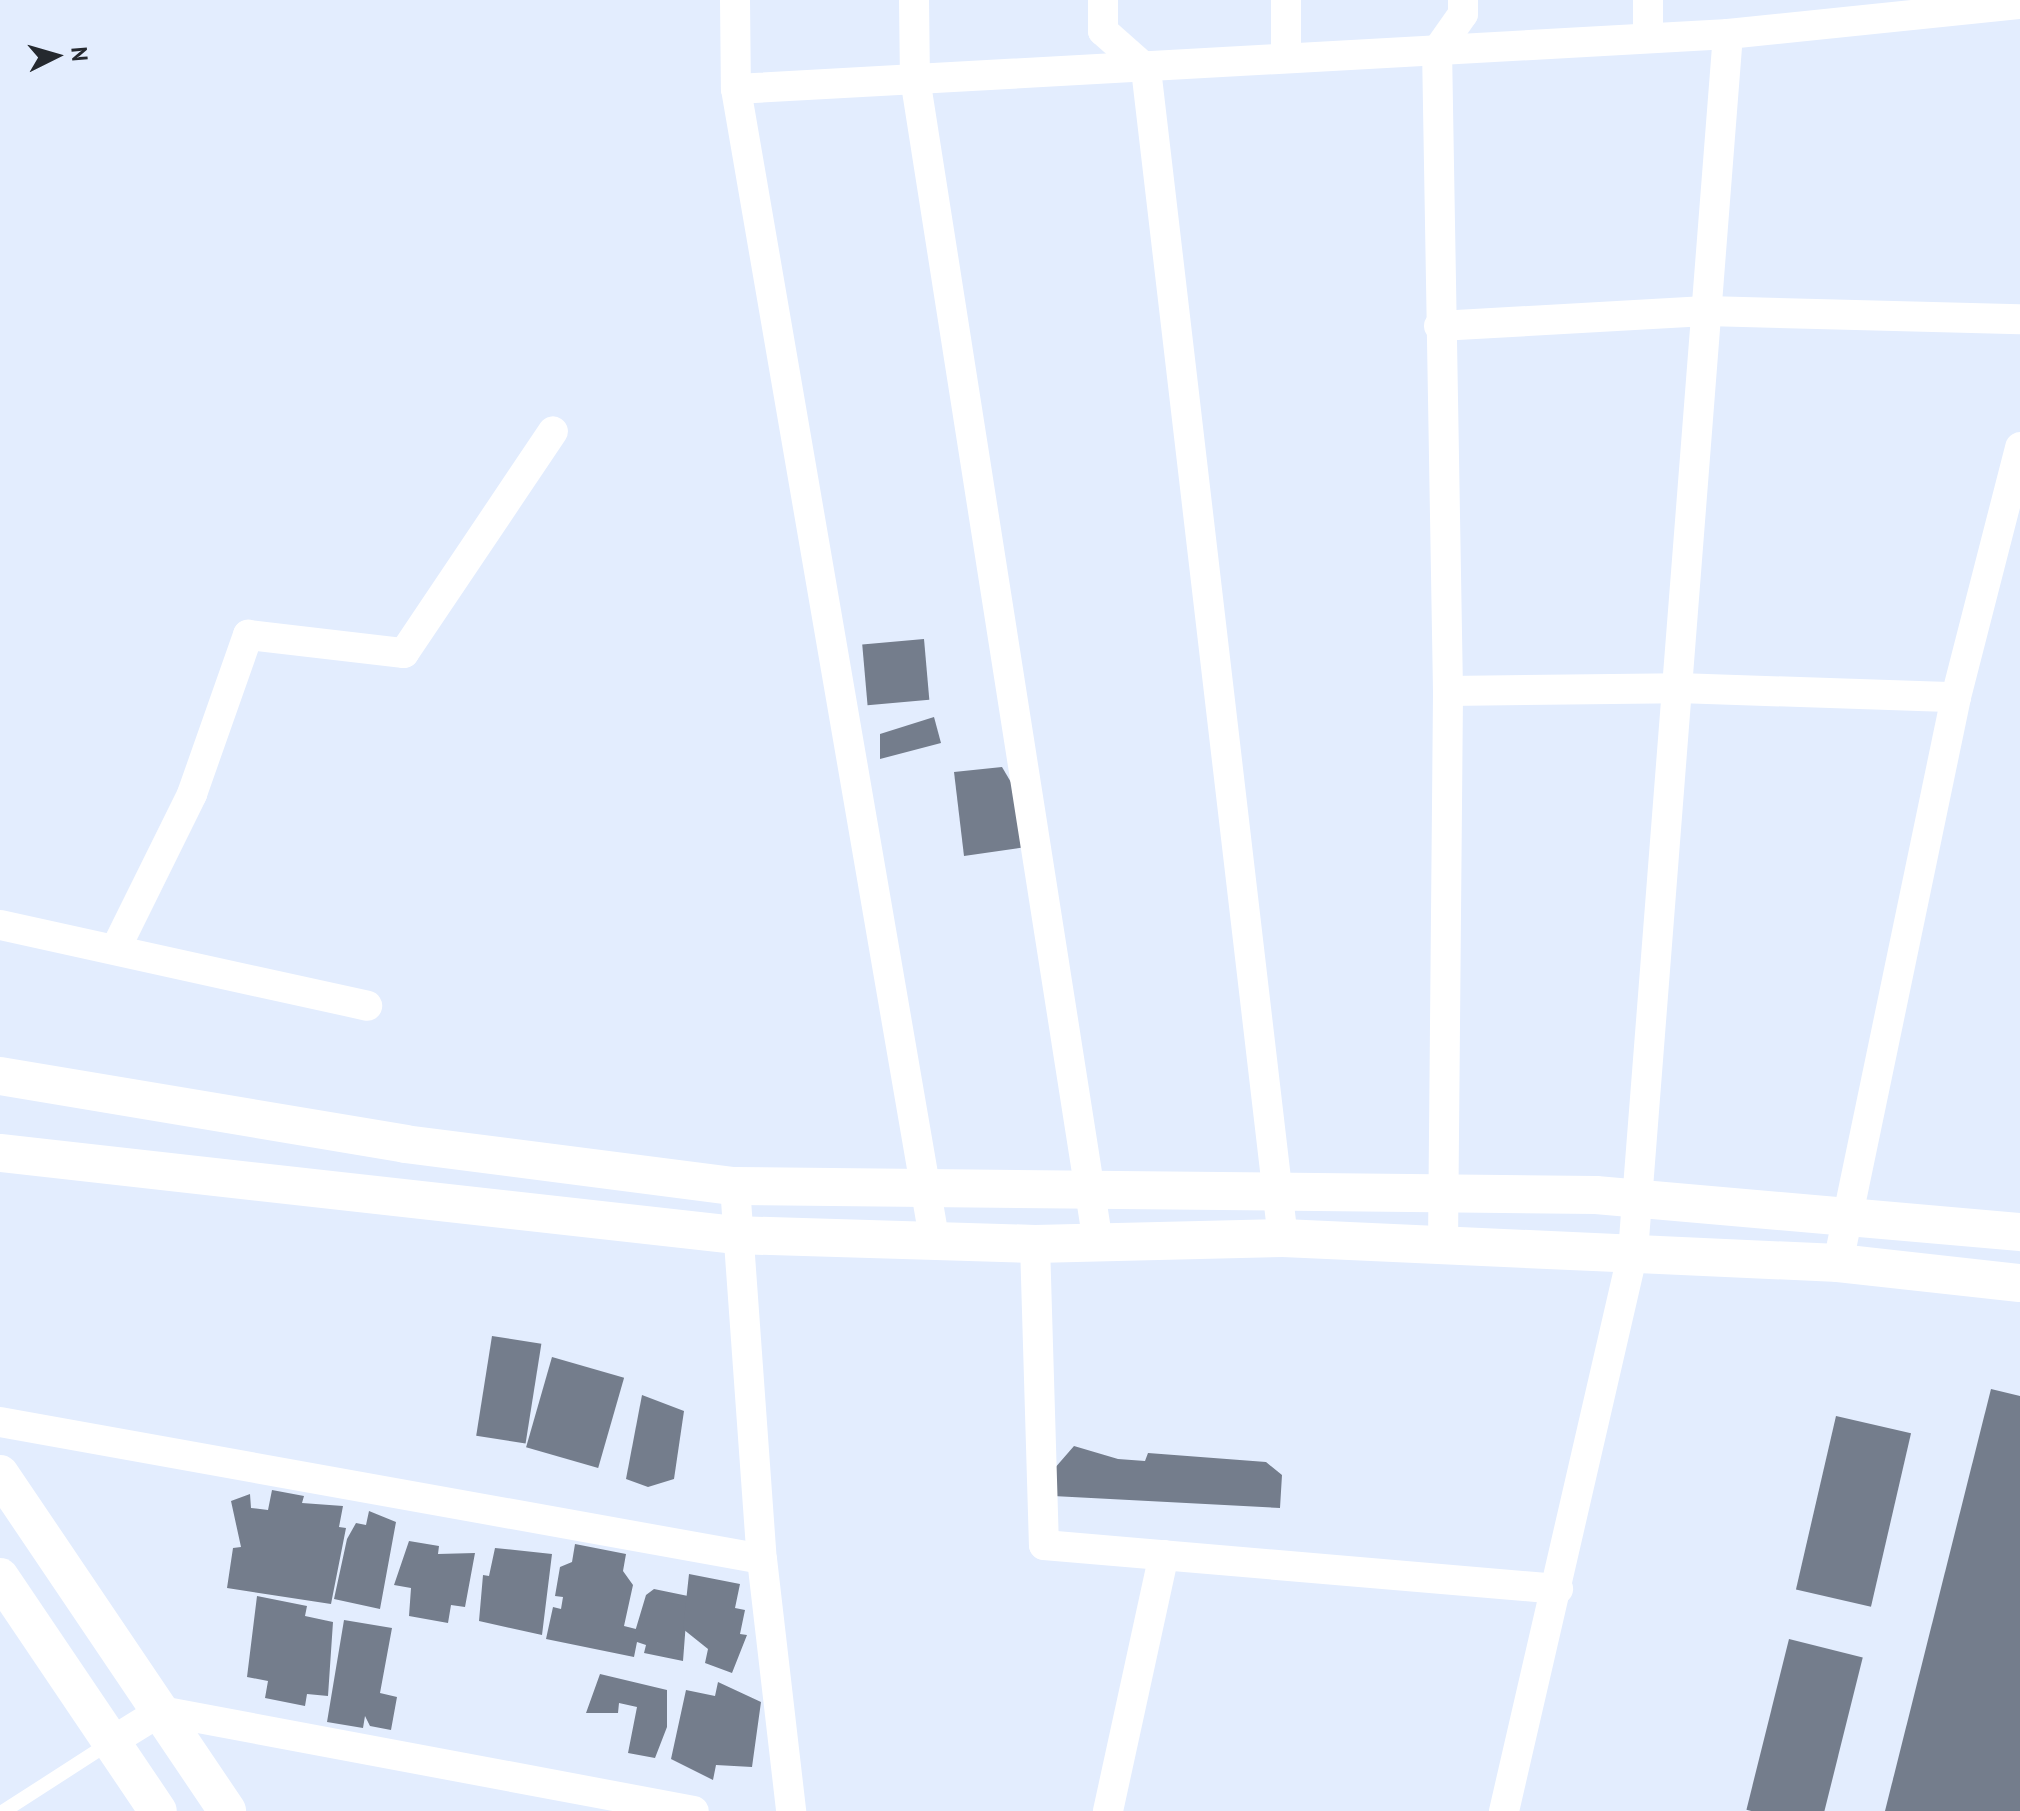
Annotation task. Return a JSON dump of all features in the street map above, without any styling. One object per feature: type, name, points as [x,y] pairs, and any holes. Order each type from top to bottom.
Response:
[{"type":"street","points":[[735,0],[736,89],[935,1243]]},
{"type":"street","points":[[914,0],[915,78],[1098,1243]]},
{"type":"street","points":[[1103,0],[1103,31],[1146,69],[1283,1238]]},
{"type":"street","points":[[1286,0],[1286,58]]},
{"type":"street","points":[[1443,1245],[1448,691],[1439,326],[1437,51],[1463,14],[1463,0]]},
{"type":"street","points":[[1648,0],[1648,36]]},
{"type":"street","points":[[736,89],[1146,69],[1648,36],[1728,34],[1830,11],[2020,4]]},
{"type":"street","points":[[1504,1811],[1558,1589],[1633,1252],[1728,34]]},
{"type":"street","points":[[1439,326],[1706,311],[2020,319]]},
{"type":"street","points":[[116,948],[192,794],[248,635],[404,653],[553,431]]},
{"type":"street","points":[[1838,1263],[1956,697],[2020,447]]},
{"type":"street","points":[[1448,691],[1678,688],[1956,697]]},
{"type":"street","points":[[0,925],[116,948],[367,1006]]},
{"type":"street","points":[[0,1076],[405,1144],[735,1186],[1639,1198],[2020,1232]]},
{"type":"street","points":[[0,1153],[734,1235],[1035,1244],[1283,1238],[1838,1263],[2020,1283]]},
{"type":"street","points":[[735,1186],[734,1235],[762,1559],[791,1811]]},
{"type":"street","points":[[1035,1244],[1044,1545],[1558,1589]]},
{"type":"street","points":[[0,1422],[762,1559]]},
{"type":"street","points":[[0,1474],[227,1811]]},
{"type":"street","points":[[1108,1811],[1164,1555]]},
{"type":"street","points":[[0,1577],[158,1811]]},
{"type":"street","points":[[111,1742],[161,1711],[694,1811]]},
{"type":"lane","points":[[4,1811],[111,1742]]},
{"type":"building","points":[[924,639],[929,700],[868,705],[862,644]]},
{"type":"building","points":[[934,717],[941,743],[880,759],[880,734]]},
{"type":"building","points":[[1002,767],[1019,796],[1026,847],[964,856],[954,772]]},
{"type":"building","points":[[492,1336],[541,1344],[526,1444],[476,1436]]},
{"type":"building","points":[[552,1357],[624,1378],[598,1468],[526,1447]]},
{"type":"building","points":[[1991,1389],[2020,1396],[2020,1811],[1885,1811]]},
{"type":"building","points":[[642,1395],[684,1411],[674,1479],[648,1487],[626,1479]]},
{"type":"building","points":[[1836,1416],[1911,1433],[1871,1607],[1796,1589]]},
{"type":"building","points":[[1074,1446],[1118,1459],[1145,1461],[1148,1453],[1266,1462],[1282,1475],[1280,1508],[1053,1496],[1054,1469]]},
{"type":"building","points":[[272,1490],[304,1496],[302,1503],[343,1506],[339,1527],[346,1528],[331,1604],[227,1588],[233,1548],[241,1547],[231,1501],[250,1494],[251,1508],[268,1510]]},
{"type":"building","points":[[369,1511],[396,1522],[380,1609],[334,1599],[347,1539],[356,1523],[366,1525]]},
{"type":"building","points":[[409,1541],[439,1546],[438,1554],[475,1553],[465,1607],[451,1605],[448,1623],[409,1616],[411,1588],[394,1585]]},
{"type":"building","points":[[575,1544],[626,1554],[623,1571],[633,1585],[624,1626],[636,1629],[646,1595],[654,1589],[688,1596],[683,1661],[644,1653],[646,1645],[637,1642],[634,1657],[546,1639],[553,1607],[561,1609],[563,1597],[555,1596],[560,1567],[572,1562]]},
{"type":"building","points":[[495,1548],[552,1554],[542,1635],[479,1621],[483,1575],[489,1576]]},
{"type":"building","points":[[689,1574],[740,1584],[735,1608],[745,1610],[740,1634],[747,1635],[732,1673],[705,1663],[708,1649],[683,1629]]},
{"type":"building","points":[[257,1596],[307,1606],[305,1616],[333,1622],[328,1696],[307,1694],[305,1706],[265,1698],[268,1681],[247,1677]]},
{"type":"building","points":[[344,1620],[392,1628],[380,1693],[397,1697],[391,1730],[370,1726],[365,1716],[363,1728],[327,1722]]},
{"type":"building","points":[[1789,1639],[1863,1657],[1824,1811],[1746,1810]]},
{"type":"building","points":[[600,1674],[667,1690],[667,1727],[655,1758],[628,1753],[637,1707],[619,1703],[618,1713],[586,1713]]},
{"type":"building","points":[[718,1682],[761,1702],[752,1767],[716,1765],[713,1780],[671,1759],[686,1690],[715,1696]]}]
